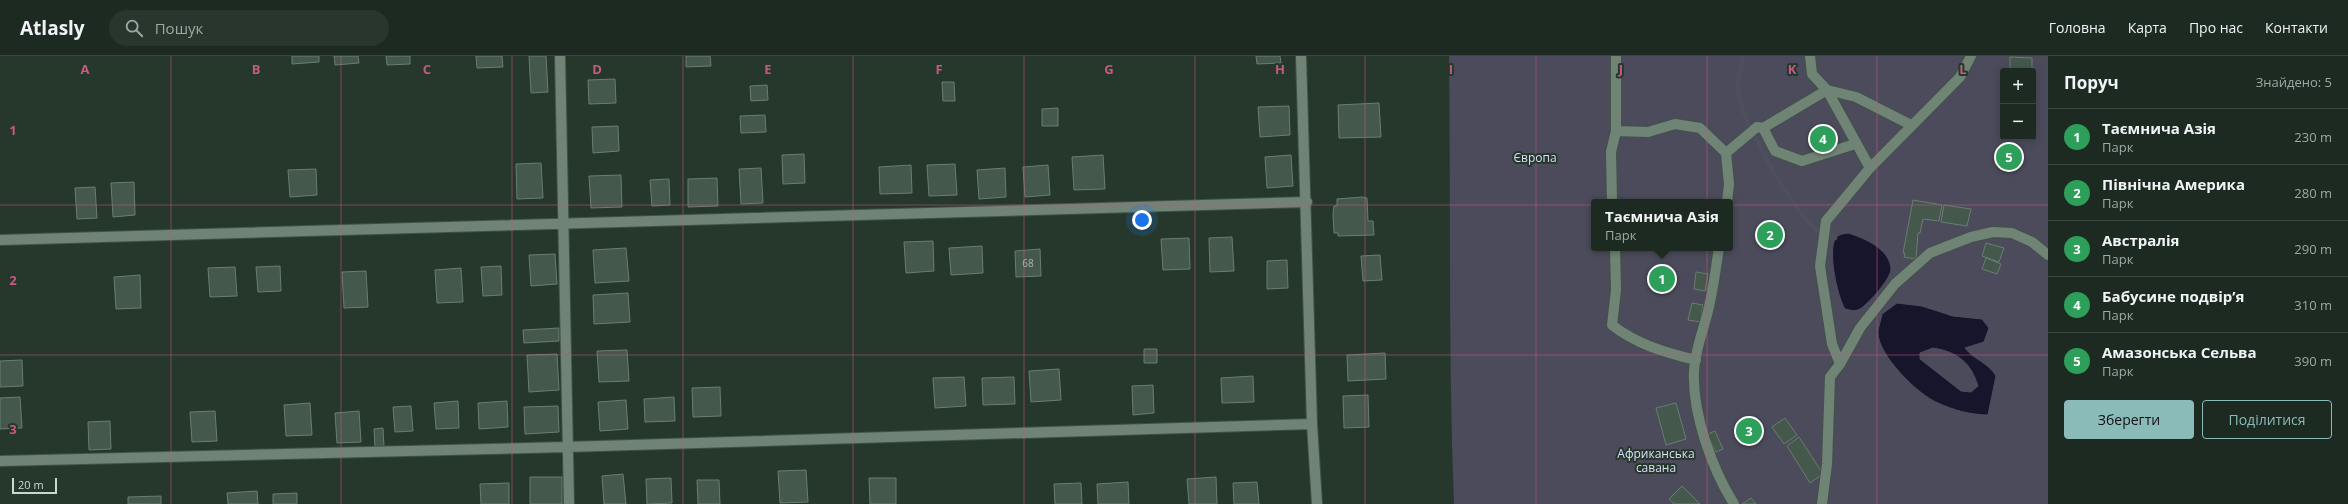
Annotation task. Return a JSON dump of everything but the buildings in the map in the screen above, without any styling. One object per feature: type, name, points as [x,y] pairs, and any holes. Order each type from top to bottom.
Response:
[{"type":"street","points":[[560,56],[565,222],[566,447],[569,504]]},
{"type":"street","points":[[1301,56],[1307,202],[1312,424],[1317,504]]},
{"type":"street","points":[[1612,199],[1611,152],[1616,131],[1616,56]]},
{"type":"street","points":[[1810,56],[1812,74],[1827,90],[1855,144],[1870,168]]},
{"type":"street","points":[[1840,364],[1832,344],[1827,321],[1821,253],[1826,221],[1870,168],[1911,125],[1941,98],[1960,78],[1971,56]]},
{"type":"street","points":[[1726,152],[1756,129],[1827,90],[1856,97],[1911,125]]},
{"type":"street","points":[[1616,131],[1648,132],[1675,124],[1700,128],[1726,152],[1729,184],[1727,199]]},
{"type":"street","points":[[1756,129],[1775,151],[1802,161],[1855,144]]},
{"type":"street","points":[[0,240],[565,222],[1307,202]]},
{"type":"street","points":[[1822,504],[1827,464],[1830,377],[1840,364],[1860,328],[1895,284],[1930,253],[1971,238],[1994,232],[2012,233],[2032,242],[2048,255]]},
{"type":"street","points":[[1615,251],[1616,290],[1612,325],[1628,337],[1672,354],[1696,360]]},
{"type":"street","points":[[1718,251],[1710,302],[1694,370],[1696,398],[1704,438],[1716,468],[1734,504]]},
{"type":"street","points":[[0,461],[566,447],[1312,424]]},
{"type":"green space","points":[[1449,56],[2048,56],[2048,504],[1454,504],[1452,448]]},
{"type":"shaded area","points":[[1848,233],[1869,241],[1875,245],[1886,255],[1891,268],[1888,278],[1874,296],[1864,306],[1856,310],[1845,309],[1839,295],[1834,274],[1832,254],[1835,239],[1839,235]]},
{"type":"shaded area","points":[[1897,303],[1922,306],[1953,316],[1982,319],[1989,328],[1984,342],[1965,348],[1989,367],[1996,376],[1988,415],[1969,413],[1944,406],[1930,399],[1910,383],[1892,363],[1880,342],[1878,331],[1882,314]],"holes":[[[1933,348],[1950,352],[1962,360],[1972,371],[1978,386],[1971,392],[1961,391],[1920,359],[1920,353]]]},
{"type":"waterway","points":[[1743,56],[1738,89],[1747,121],[1757,142],[1781,185],[1806,219],[1816,230],[1835,238]]},
{"type":"place","name":"Бабусине подвір’я","points":[[1823,139]]},
{"type":"place","name":"Амазонська Сельва","points":[[2009,157]]},
{"type":"place","name":"Північна Америка","points":[[1770,235]]},
{"type":"place","name":"Таємнича Азія","points":[[1662,279]]},
{"type":"place","name":"Австралія","points":[[1749,431]]},
{"type":"park label","name":"Європа","points":[[1535,158]]},
{"type":"park label","name":"Африканська савана","points":[[1656,461]]}]
